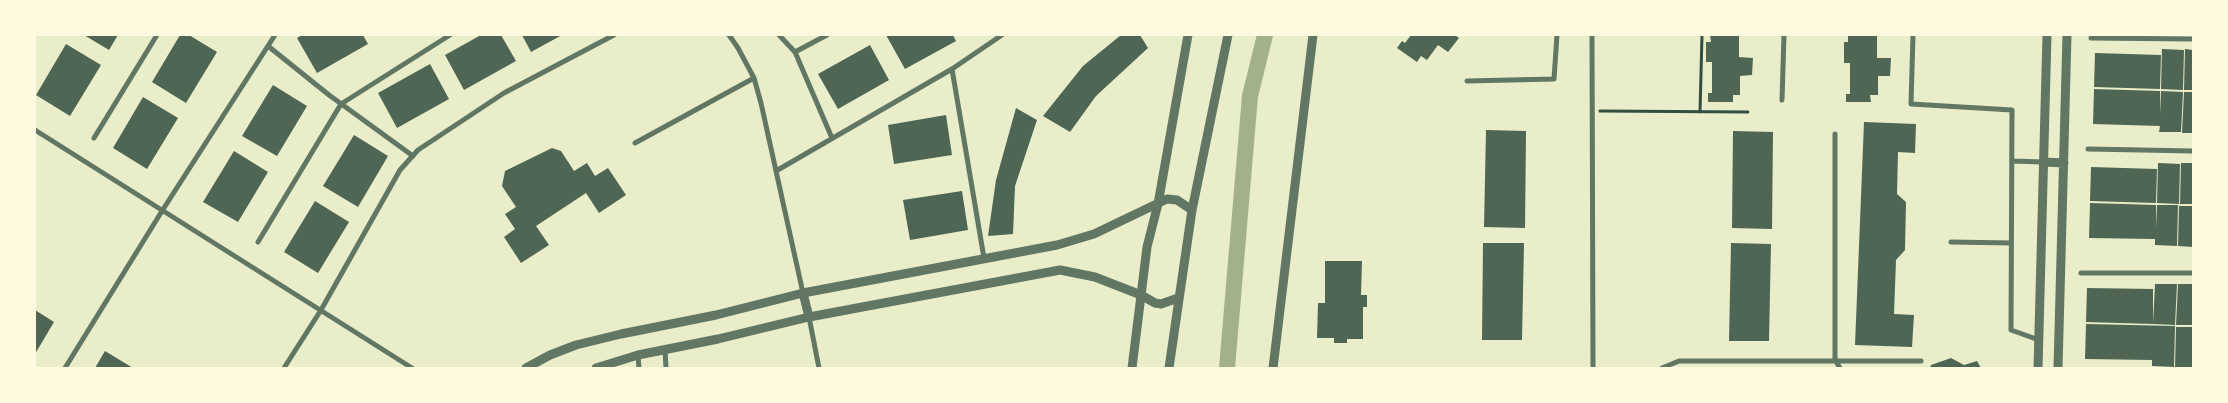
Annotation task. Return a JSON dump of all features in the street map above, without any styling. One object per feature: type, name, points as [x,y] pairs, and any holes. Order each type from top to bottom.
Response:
[{"type":"street","points":[[94,138],[157,35]]},
{"type":"street","points":[[65,368],[162,211],[275,35]]},
{"type":"street","points":[[258,242],[341,104],[450,35]]},
{"type":"street","points":[[284,368],[320,310],[400,170],[413,156],[428,142],[504,93],[614,35]]},
{"type":"street","points":[[729,35],[754,78],[819,368]]},
{"type":"street","points":[[779,35],[795,52],[832,138]]},
{"type":"street","points":[[795,52],[827,35]]},
{"type":"street","points":[[989,35],[994,40]]},
{"type":"street","points":[[776,171],[952,69],[1002,35]]},
{"type":"street","points":[[1132,368],[1148,247],[1158,204],[1188,35]]},
{"type":"street","points":[[1169,368],[1192,210],[1228,35]]},
{"type":"street","points":[[1273,368],[1313,35]]},
{"type":"street","points":[[1467,81],[1554,79],[1557,35]]},
{"type":"street","points":[[1592,35],[1593,368]]},
{"type":"street","points":[[1782,100],[1784,35]]},
{"type":"street","points":[[1913,35],[1912,104],[2012,110],[2011,330],[2039,341]]},
{"type":"street","points":[[2038,368],[2047,35]]},
{"type":"street","points":[[2058,368],[2067,35]]},
{"type":"street","points":[[2091,38],[2193,39]]},
{"type":"street","points":[[268,46],[341,104],[413,156]]},
{"type":"street","points":[[952,69],[984,258]]},
{"type":"street","points":[[635,143],[754,78]]},
{"type":"street","points":[[35,130],[412,368]]},
{"type":"street","points":[[1835,134],[1835,360],[1840,368]]},
{"type":"street","points":[[2088,149],[2193,151]]},
{"type":"street","points":[[2012,161],[2064,163]]},
{"type":"street","points":[[526,368],[576,345],[621,334],[716,315],[803,293],[1057,245],[1094,234],[1167,199],[1177,200],[1192,210]]},
{"type":"street","points":[[1951,242],[2011,243]]},
{"type":"street","points":[[596,368],[638,355],[809,318],[1060,270],[1095,276],[1141,295],[1155,303],[1161,304],[1178,298]]},
{"type":"street","points":[[2081,273],[2193,273]]},
{"type":"street","points":[[664,350],[666,368]]},
{"type":"street","points":[[638,355],[639,368]]},
{"type":"street","points":[[1662,368],[1679,361],[1922,361]]},
{"type":"path","points":[[1700,112],[1702,35]]},
{"type":"path","points":[[1592,111],[1748,112]]},
{"type":"building","points":[[84,35],[118,35],[109,50]]},
{"type":"building","points":[[180,35],[189,35],[217,52],[186,103],[152,82]]},
{"type":"building","points":[[302,35],[363,35],[368,44],[317,73],[297,38]]},
{"type":"building","points":[[481,35],[501,35],[516,61],[464,90],[445,55]]},
{"type":"building","points":[[522,35],[562,35],[531,52]]},
{"type":"building","points":[[886,35],[953,35],[956,41],[905,69]]},
{"type":"building","points":[[1121,35],[1140,35],[1148,48],[1096,96],[1070,132],[1043,116],[1083,66]]},
{"type":"building","points":[[1411,35],[1455,35],[1459,38],[1448,52],[1438,45],[1427,60],[1421,56],[1417,62],[1397,48],[1402,41],[1405,43]]},
{"type":"building","points":[[1710,35],[1739,35],[1739,57],[1753,58],[1752,75],[1740,76],[1740,95],[1733,95],[1733,102],[1708,102],[1708,93],[1712,93],[1712,62],[1706,62],[1706,42],[1711,42]]},
{"type":"building","points":[[1848,35],[1877,35],[1877,58],[1891,58],[1890,76],[1878,76],[1878,95],[1870,95],[1871,102],[1846,102],[1846,94],[1850,94],[1850,63],[1844,63],[1844,42],[1848,42]]},
{"type":"building","points":[[66,44],[101,65],[70,116],[36,95]]},
{"type":"building","points":[[870,45],[889,80],[838,109],[818,74]]},
{"type":"building","points":[[2162,49],[2184,50],[2183,90],[2161,89]]},
{"type":"building","points":[[2185,49],[2193,50],[2193,90],[2184,90]]},
{"type":"building","points":[[2095,53],[2161,55],[2160,89],[2094,87]]},
{"type":"building","points":[[430,64],[449,99],[397,128],[378,93]]},
{"type":"building","points":[[273,85],[307,106],[277,156],[242,136]]},
{"type":"building","points":[[2094,89],[2160,91],[2160,114],[2161,91],[2183,92],[2181,132],[2159,132],[2160,126],[2093,124]]},
{"type":"building","points":[[2184,92],[2193,92],[2193,133],[2182,133]]},
{"type":"building","points":[[143,97],[178,118],[147,169],[113,148]]},
{"type":"building","points":[[1016,108],[1037,120],[1015,186],[1013,234],[988,236],[996,180]]},
{"type":"building","points":[[946,115],[952,155],[894,164],[888,125]]},
{"type":"building","points":[[1864,122],[1916,124],[1915,153],[1898,152],[1897,194],[1906,202],[1905,250],[1896,260],[1894,314],[1914,315],[1912,347],[1855,345]]},
{"type":"building","points":[[1486,130],[1526,131],[1525,228],[1484,227]]},
{"type":"building","points":[[1733,131],[1773,132],[1772,229],[1732,228]]},
{"type":"building","points":[[354,135],[388,156],[358,207],[323,186]]},
{"type":"building","points":[[552,148],[561,151],[574,171],[587,163],[595,176],[608,168],[626,195],[599,213],[586,193],[536,226],[549,245],[521,263],[504,237],[515,229],[505,214],[516,207],[502,186],[505,171]]},
{"type":"building","points":[[234,151],[268,172],[238,222],[203,202]]},
{"type":"building","points":[[2158,163],[2180,164],[2179,204],[2157,203]]},
{"type":"building","points":[[2181,163],[2193,163],[2193,204],[2180,204]]},
{"type":"building","points":[[2091,167],[2157,169],[2156,203],[2090,201]]},
{"type":"building","points":[[962,191],[968,230],[910,240],[903,200]]},
{"type":"building","points":[[315,201],[349,222],[318,273],[284,252]]},
{"type":"building","points":[[2090,203],[2156,205],[2156,228],[2157,205],[2178,205],[2177,246],[2155,245],[2155,239],[2089,238]]},
{"type":"building","points":[[2179,206],[2193,206],[2193,247],[2178,246]]},
{"type":"building","points":[[1483,243],[1524,243],[1522,340],[1482,340]]},
{"type":"building","points":[[1731,243],[1771,244],[1769,341],[1729,341]]},
{"type":"building","points":[[1325,261],[1362,261],[1361,295],[1367,295],[1367,307],[1363,307],[1363,339],[1347,339],[1347,343],[1334,343],[1334,338],[1317,338],[1318,303],[1325,303]]},
{"type":"building","points":[[2155,284],[2177,284],[2175,325],[2153,324]]},
{"type":"building","points":[[2178,284],[2193,284],[2193,325],[2176,325]]},
{"type":"building","points":[[2087,288],[2153,289],[2153,324],[2086,322]]},
{"type":"building","points":[[35,310],[54,322],[35,354]]},
{"type":"building","points":[[2086,324],[2175,326],[2174,367],[2152,366],[2152,360],[2085,359]]},
{"type":"building","points":[[2176,327],[2193,327],[2193,368],[2175,367]]},
{"type":"building","points":[[105,351],[133,368],[95,368]]},
{"type":"building","points":[[1951,358],[1964,365],[1977,361],[1981,368],[1930,368],[1931,365]]},
{"type":"waterway","points":[[1227,368],[1250,96],[1265,35]]}]
